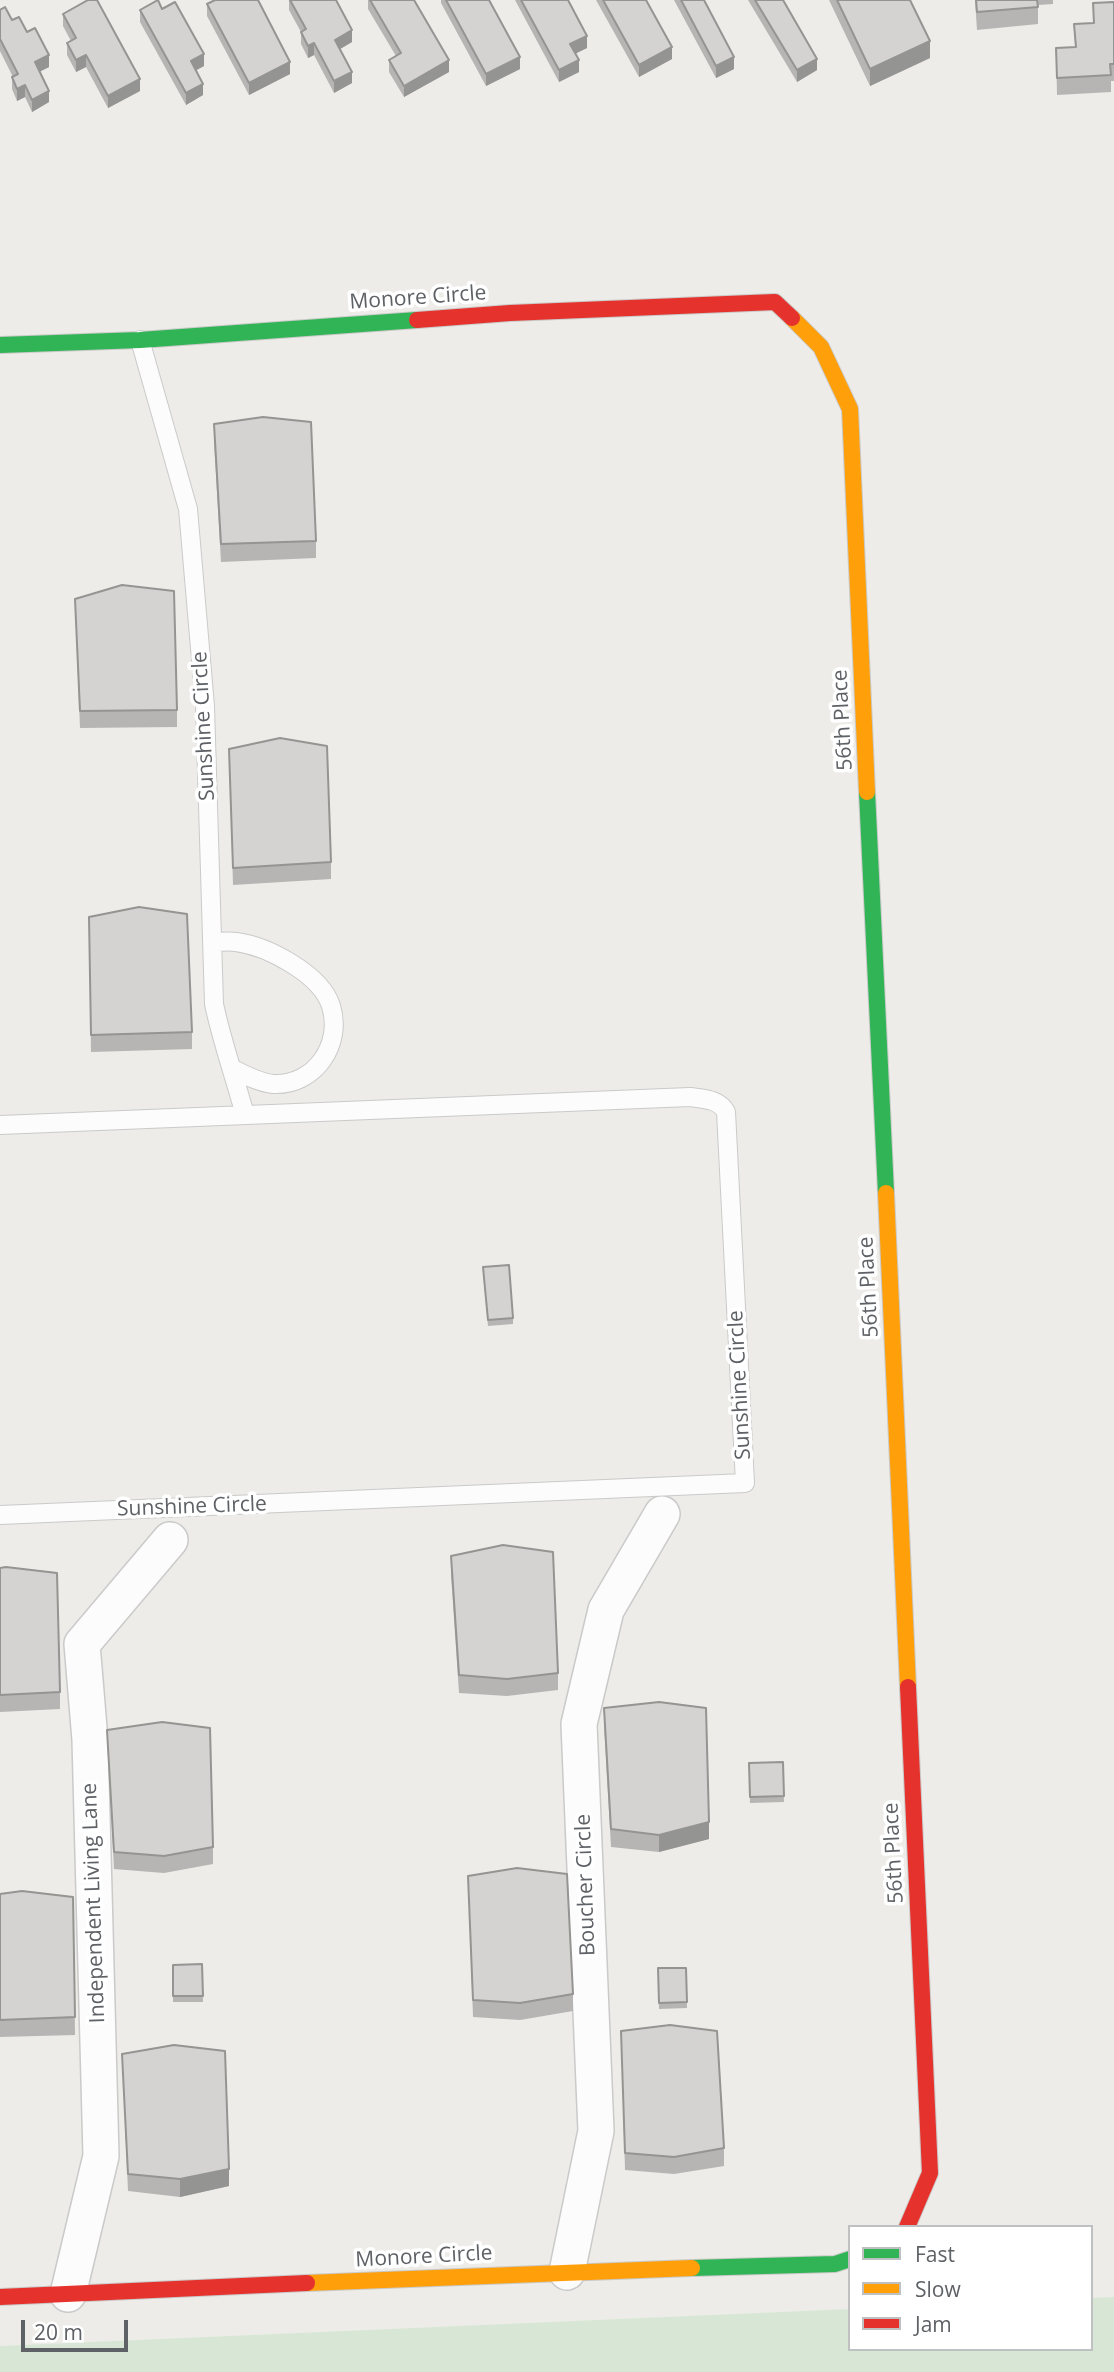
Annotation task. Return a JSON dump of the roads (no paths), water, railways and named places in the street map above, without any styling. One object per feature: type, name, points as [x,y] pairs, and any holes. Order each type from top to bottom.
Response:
[{"type":"street","name":"Monore Circle","points":[[0,345],[140,340],[510,313],[775,302],[821,347]]},
{"type":"street","name":"56th Place","points":[[821,347],[850,409],[851,423],[930,2173],[908,2225]]},
{"type":"street","name":"Boucher Circle","points":[[567,2272],[596,2132],[579,1724],[606,1610],[662,1514]]},
{"type":"street","name":"Independent Living Lane","points":[[68,2294],[101,2156],[90,1740],[82,1644],[170,1540]]},
{"type":"street","name":"Monore Circle","points":[[0,2297],[567,2272],[835,2264],[848,2260]]},
{"type":"lane","name":"Sunshine Circle","points":[[140,340],[188,509],[205,706],[214,1004],[222,1042],[246,1115]]},
{"type":"lane","points":[[214,942],[236,942],[272,954],[305,972],[321,989],[331,1006],[331,1041],[328,1052],[316,1070],[292,1081],[274,1084],[233,1069]]},
{"type":"lane","name":"Sunshine Circle","points":[[0,1125],[690,1097],[711,1100],[722,1105],[726,1112],[744,1483],[0,1515]]}]
